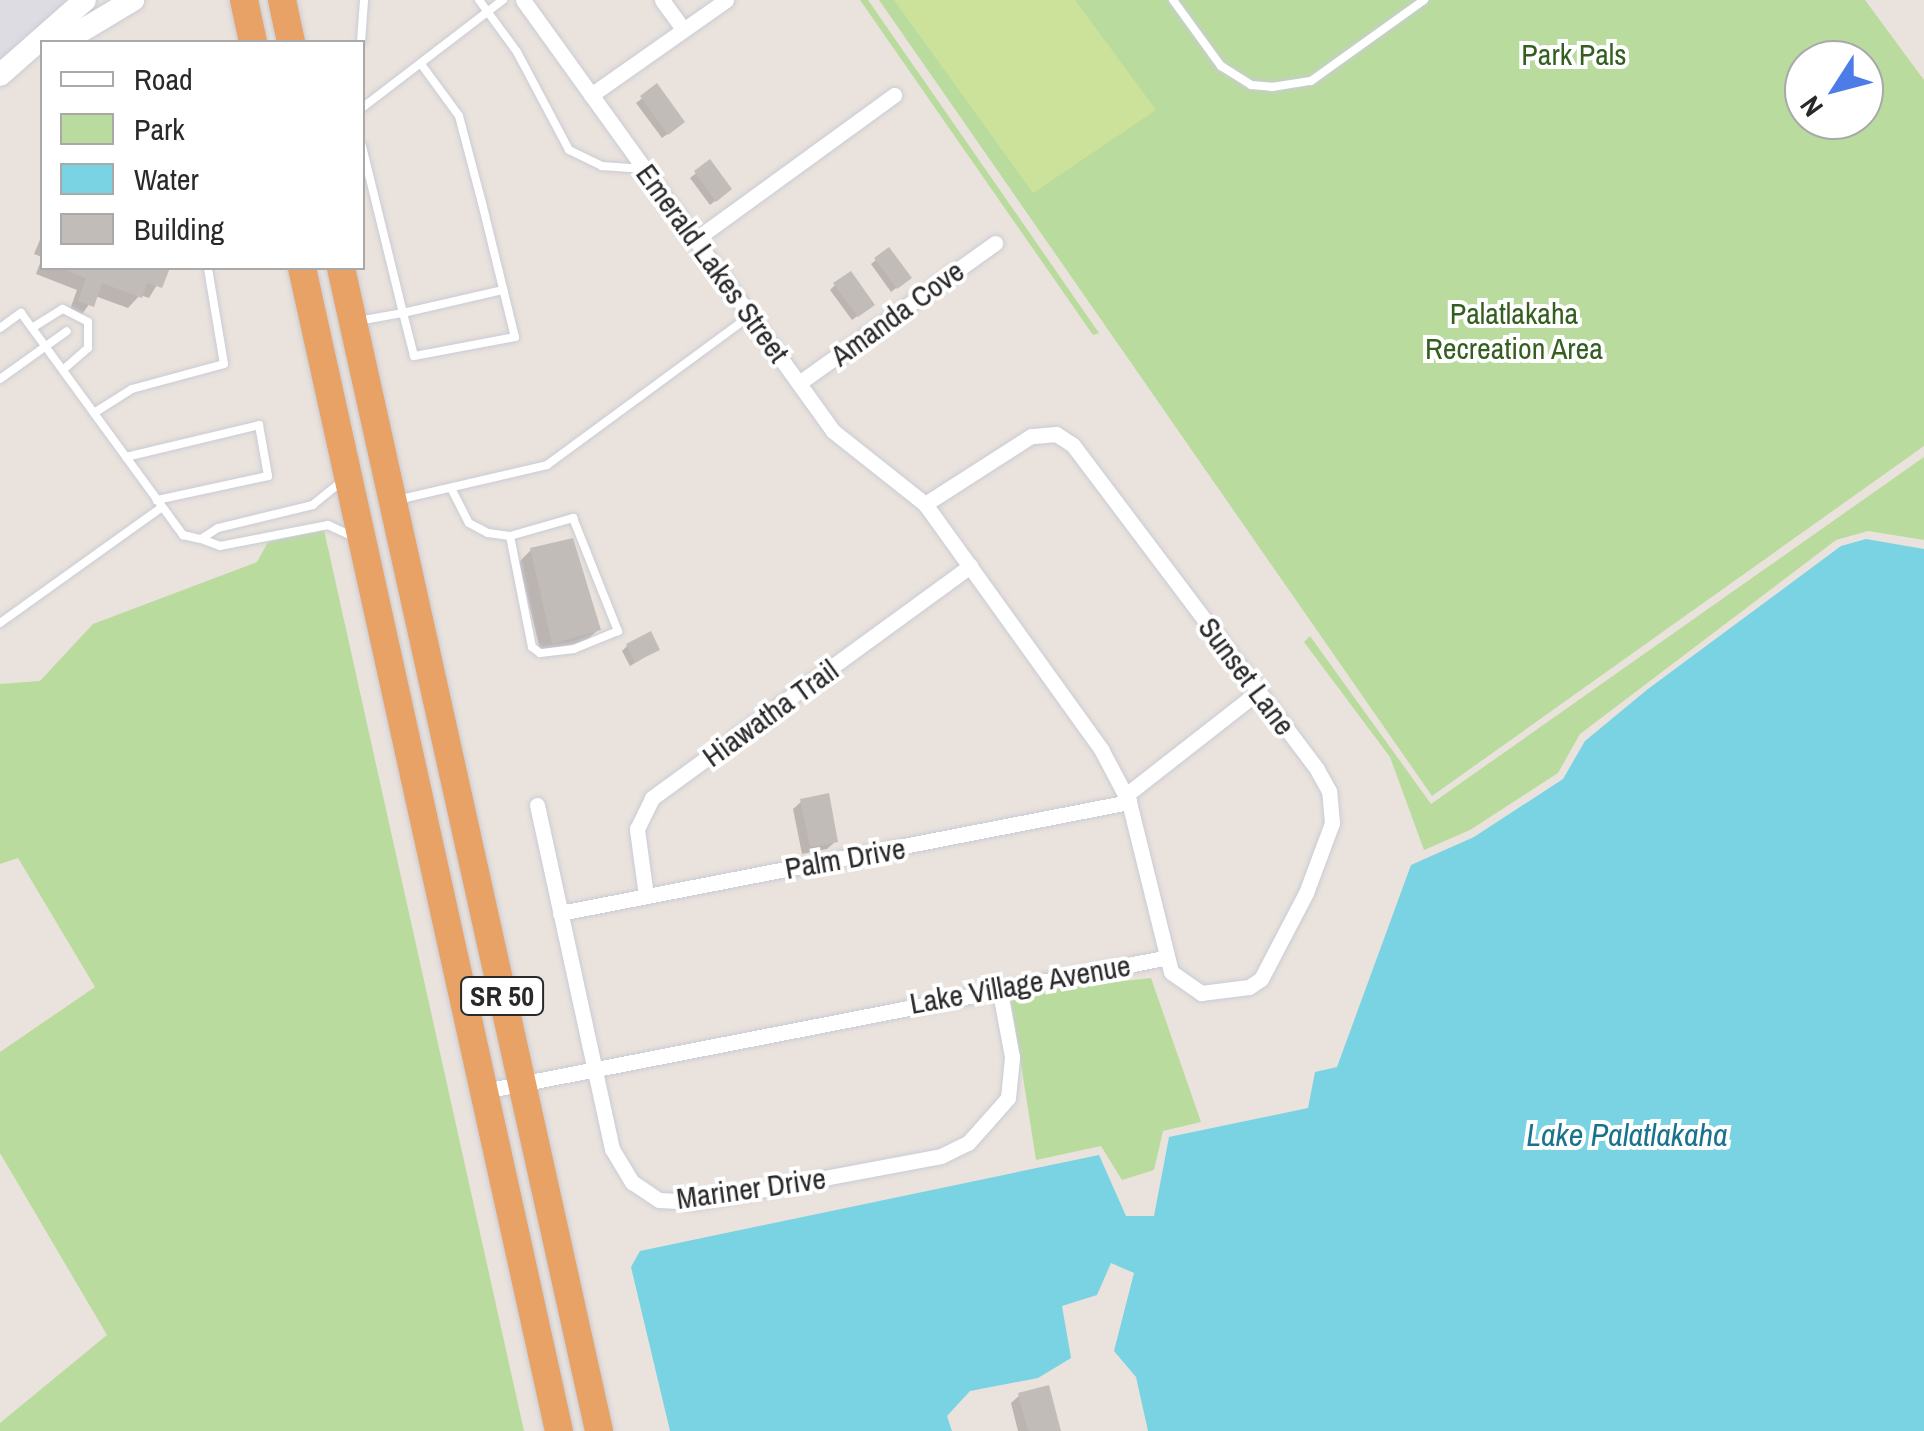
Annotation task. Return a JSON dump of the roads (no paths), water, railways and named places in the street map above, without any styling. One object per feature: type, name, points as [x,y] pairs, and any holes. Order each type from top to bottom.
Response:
[{"type":"highway","points":[[282,0],[292,40]]},
{"type":"highway","points":[[242,4],[252,40]]},
{"type":"highway","name":"SR 50","points":[[302,270],[559,1431]]},
{"type":"highway","name":"SR 50","points":[[341,270],[599,1431]]},
{"type":"main road","points":[[41,40],[85,0]]},
{"type":"main road","points":[[66,40],[121,4]]},
{"type":"main road","points":[[0,77],[40,41]]},
{"type":"main road","points":[[0,77],[40,55]]},
{"type":"street","name":"Emerald Lakes Street","points":[[523,0],[843,442],[925,504]]},
{"type":"street","points":[[662,0],[683,29]]},
{"type":"street","points":[[591,94],[726,0]]},
{"type":"street","points":[[696,239],[894,95]]},
{"type":"street","name":"Amanda Cove","points":[[799,383],[995,243]]},
{"type":"street","name":"Sunset Lane","points":[[925,504],[1015,444],[1056,434],[1083,454],[1323,780],[1332,823],[1261,979],[1237,990],[1201,993],[1184,984],[1164,958]]},
{"type":"street","name":"Lake Village Avenue","points":[[484,1090],[1164,958],[1128,798],[1101,749],[925,504]]},
{"type":"street","name":"Hiawatha Trail","points":[[646,896],[637,829],[652,798],[970,566]]},
{"type":"street","name":"Palm Drive","points":[[560,914],[1128,798],[1258,692]]},
{"type":"street","name":"Mariner Drive","points":[[537,805],[592,1066],[621,1168],[660,1200],[696,1202],[941,1156],[988,1128],[1008,1098],[1012,1057],[999,987]]},
{"type":"lane","points":[[361,40],[364,0]]},
{"type":"lane","points":[[480,0],[518,52],[569,150],[602,166],[646,170]]},
{"type":"lane","points":[[365,106],[502,0]]},
{"type":"lane","points":[[1174,0],[1221,66],[1251,85],[1272,88],[1311,82],[1424,0]]},
{"type":"lane","points":[[365,158],[414,356],[515,336],[459,116],[421,64]]},
{"type":"lane","points":[[94,413],[132,389],[224,364],[208,270]]},
{"type":"lane","points":[[353,322],[503,290]]},
{"type":"lane","points":[[32,328],[62,309],[88,322],[88,348],[63,370]]},
{"type":"lane","points":[[0,328],[21,313],[182,535],[220,546],[328,524],[362,540]]},
{"type":"lane","points":[[393,501],[547,465],[751,316]]},
{"type":"lane","points":[[0,379],[67,331]]},
{"type":"lane","points":[[0,623],[159,504],[268,476],[260,425],[126,457]]},
{"type":"lane","points":[[201,539],[218,528],[313,506],[348,476]]},
{"type":"lane","points":[[451,488],[469,522],[510,536],[573,518],[618,631],[574,649],[540,653],[532,646],[510,536]]},
{"type":"water","name":"Lake Palatlakaha","points":[[1866,539],[1924,549],[1924,1431],[1148,1431],[1136,1377],[1114,1351],[1134,1273],[1111,1263],[1097,1295],[1062,1306],[1071,1358],[1038,1378],[970,1391],[947,1416],[952,1431],[670,1431],[631,1267],[640,1251],[1099,1155],[1126,1216],[1154,1216],[1169,1137],[1308,1108],[1315,1072],[1337,1067],[1411,865],[1474,837],[1563,779],[1585,741],[1648,689],[1841,546]]},
{"type":"park label","name":"Park Pals","points":[[1574,54]]},
{"type":"park label","name":"Palatlakaha Recreation Area","points":[[1514,330]]}]
